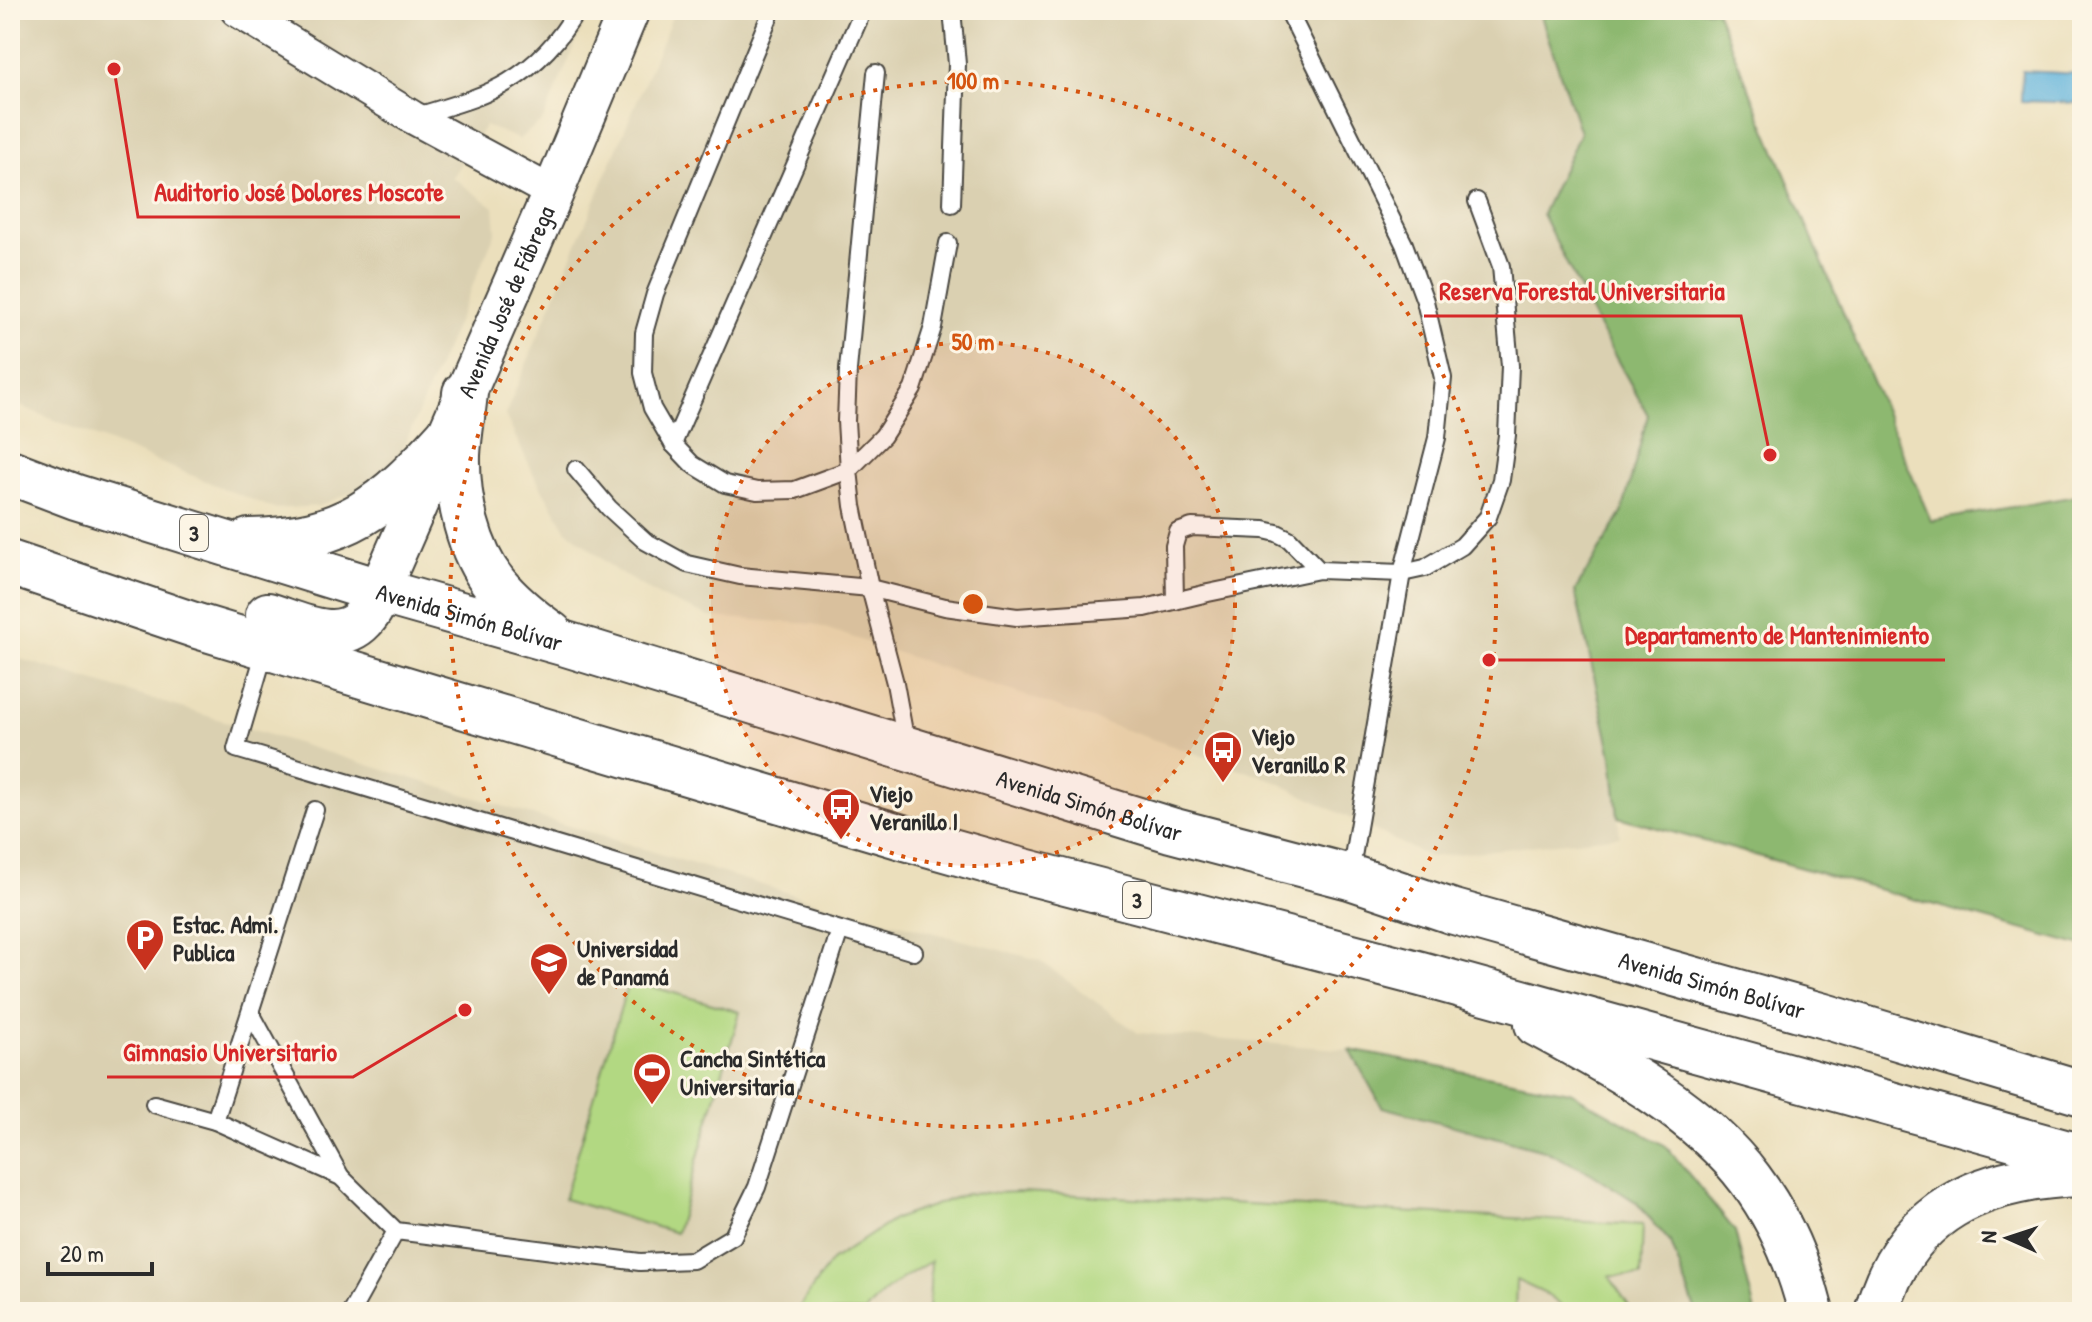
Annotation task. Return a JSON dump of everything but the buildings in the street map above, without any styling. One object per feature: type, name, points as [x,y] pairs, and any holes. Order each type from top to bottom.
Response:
[{"type":"main road","points":[[465,393],[458,457],[464,513],[474,547],[493,582],[510,601],[566,644]]},
{"type":"main road","points":[[219,541],[296,538],[348,523],[392,493],[447,437]]},
{"type":"main road","name":"Avenida Simón Bolívar","points":[[10,472],[76,497],[379,591],[566,644],[1171,830],[1350,877],[1451,911],[1824,1016],[2082,1093]]},
{"type":"main road","name":"3","points":[[10,563],[197,626],[902,837],[1421,974],[2082,1157]]},
{"type":"main road","points":[[197,626],[250,609],[319,631],[340,632],[360,623],[379,591]]},
{"type":"main road","points":[[1421,974],[1530,1020],[1569,1041],[1694,1122],[1741,1168],[1768,1205],[1786,1237],[1803,1280],[1811,1312]]},
{"type":"main road","points":[[1877,1312],[1882,1293],[1901,1255],[1914,1238],[1944,1211],[1971,1195],[2011,1182],[2082,1174]]},
{"type":"street","points":[[237,10],[412,117],[553,193]]},
{"type":"street","name":"Avenida José de Fábrega","points":[[379,591],[553,193],[629,10]]},
{"type":"lane","points":[[412,117],[509,82],[561,37],[577,10]]},
{"type":"lane","points":[[772,10],[655,294],[644,333],[643,373],[652,408],[673,444],[692,464],[725,484],[757,491],[795,490],[849,470],[883,436],[913,389],[933,327],[948,243]]},
{"type":"lane","points":[[673,444],[863,10]]},
{"type":"lane","points":[[952,10],[957,64],[952,204]]},
{"type":"lane","points":[[1288,10],[1404,244],[1425,301],[1443,378],[1437,438],[1402,573],[1350,877]]},
{"type":"lane","points":[[876,73],[846,421],[853,506],[895,683],[907,749]]},
{"type":"lane","points":[[576,469],[609,508],[645,541],[687,564],[740,576],[870,588],[945,607],[1017,617],[1145,608],[1319,570],[1402,573],[1425,568],[1462,546],[1488,517],[1501,480],[1507,435],[1510,366],[1507,308],[1501,266],[1477,201]]},
{"type":"lane","points":[[1175,601],[1174,546],[1178,532],[1192,527],[1277,533],[1289,539],[1319,570]]},
{"type":"lane","points":[[266,645],[236,749],[914,952]]},
{"type":"lane","points":[[215,1121],[315,810]]},
{"type":"lane","points":[[251,1013],[341,1177],[396,1231],[640,1262],[693,1260],[733,1236],[757,1187],[840,930]]},
{"type":"lane","points":[[154,1104],[215,1121],[341,1177]]},
{"type":"lane","points":[[351,1312],[396,1231]]},
{"type":"shaded area","points":[[10,10],[590,10],[543,120],[519,139],[485,126],[452,177],[494,207],[496,231],[401,453],[359,489],[319,506],[275,509],[10,402]]},
{"type":"shaded area","points":[[675,10],[1539,10],[1580,133],[1542,214],[1597,324],[1648,415],[1622,513],[1575,591],[1612,756],[1620,836],[1429,857],[1270,779],[813,624],[710,617],[659,596],[615,570],[566,529],[534,475],[505,415]]},
{"type":"shaded area","name":"Universidad de Panamá","points":[[14,657],[834,907],[1039,960],[1138,1033],[1350,1050],[1383,1107],[1544,1150],[1589,1172],[1636,1202],[1671,1243],[1696,1312],[10,1312],[10,669]]},
{"type":"green space","points":[[1539,10],[1716,10],[1931,521],[2082,495],[2082,946],[1618,817],[1612,756],[1575,591],[1622,513],[1648,415],[1597,324],[1542,214],[1580,133]]},
{"type":"green space","name":"Cancha Sintética Universitaria","points":[[629,980],[740,1012],[676,1233],[564,1199]]},
{"type":"green space","points":[[1350,1050],[1570,1092],[1666,1146],[1735,1231],[1755,1312],[1696,1312],[1671,1243],[1636,1202],[1589,1172],[1544,1150],[1382,1107]]},
{"type":"green space","points":[[1022,1192],[1643,1225],[1641,1276],[1609,1276],[1633,1312],[1570,1312],[1546,1294],[1516,1280],[1515,1312],[929,1312],[931,1261],[887,1290],[865,1312],[796,1312],[831,1261],[895,1219],[966,1194]]},
{"type":"water","points":[[2022,71],[2082,74],[2082,103],[2021,101]]},
{"type":"place","name":"Auditorio José Dolores Moscote","points":[[114,69]]},
{"type":"place","name":"Reserva Forestal Universitaria","points":[[1770,455]]},
{"type":"place","name":"Departamento de Mantenimiento","points":[[1489,660]]},
{"type":"place","name":"Viejo Veranillo R","points":[[1223,784]]},
{"type":"place","name":"Viejo Veranillo I","points":[[841,841]]},
{"type":"place","name":"Estac. Admi. Publica","points":[[145,972]]},
{"type":"place","name":"Universidad de Panamá","points":[[549,996]]},
{"type":"place","name":"Gimnasio Universitario","points":[[465,1010]]},
{"type":"place","name":"Cancha Sintética Universitaria","points":[[652,1106]]}]
